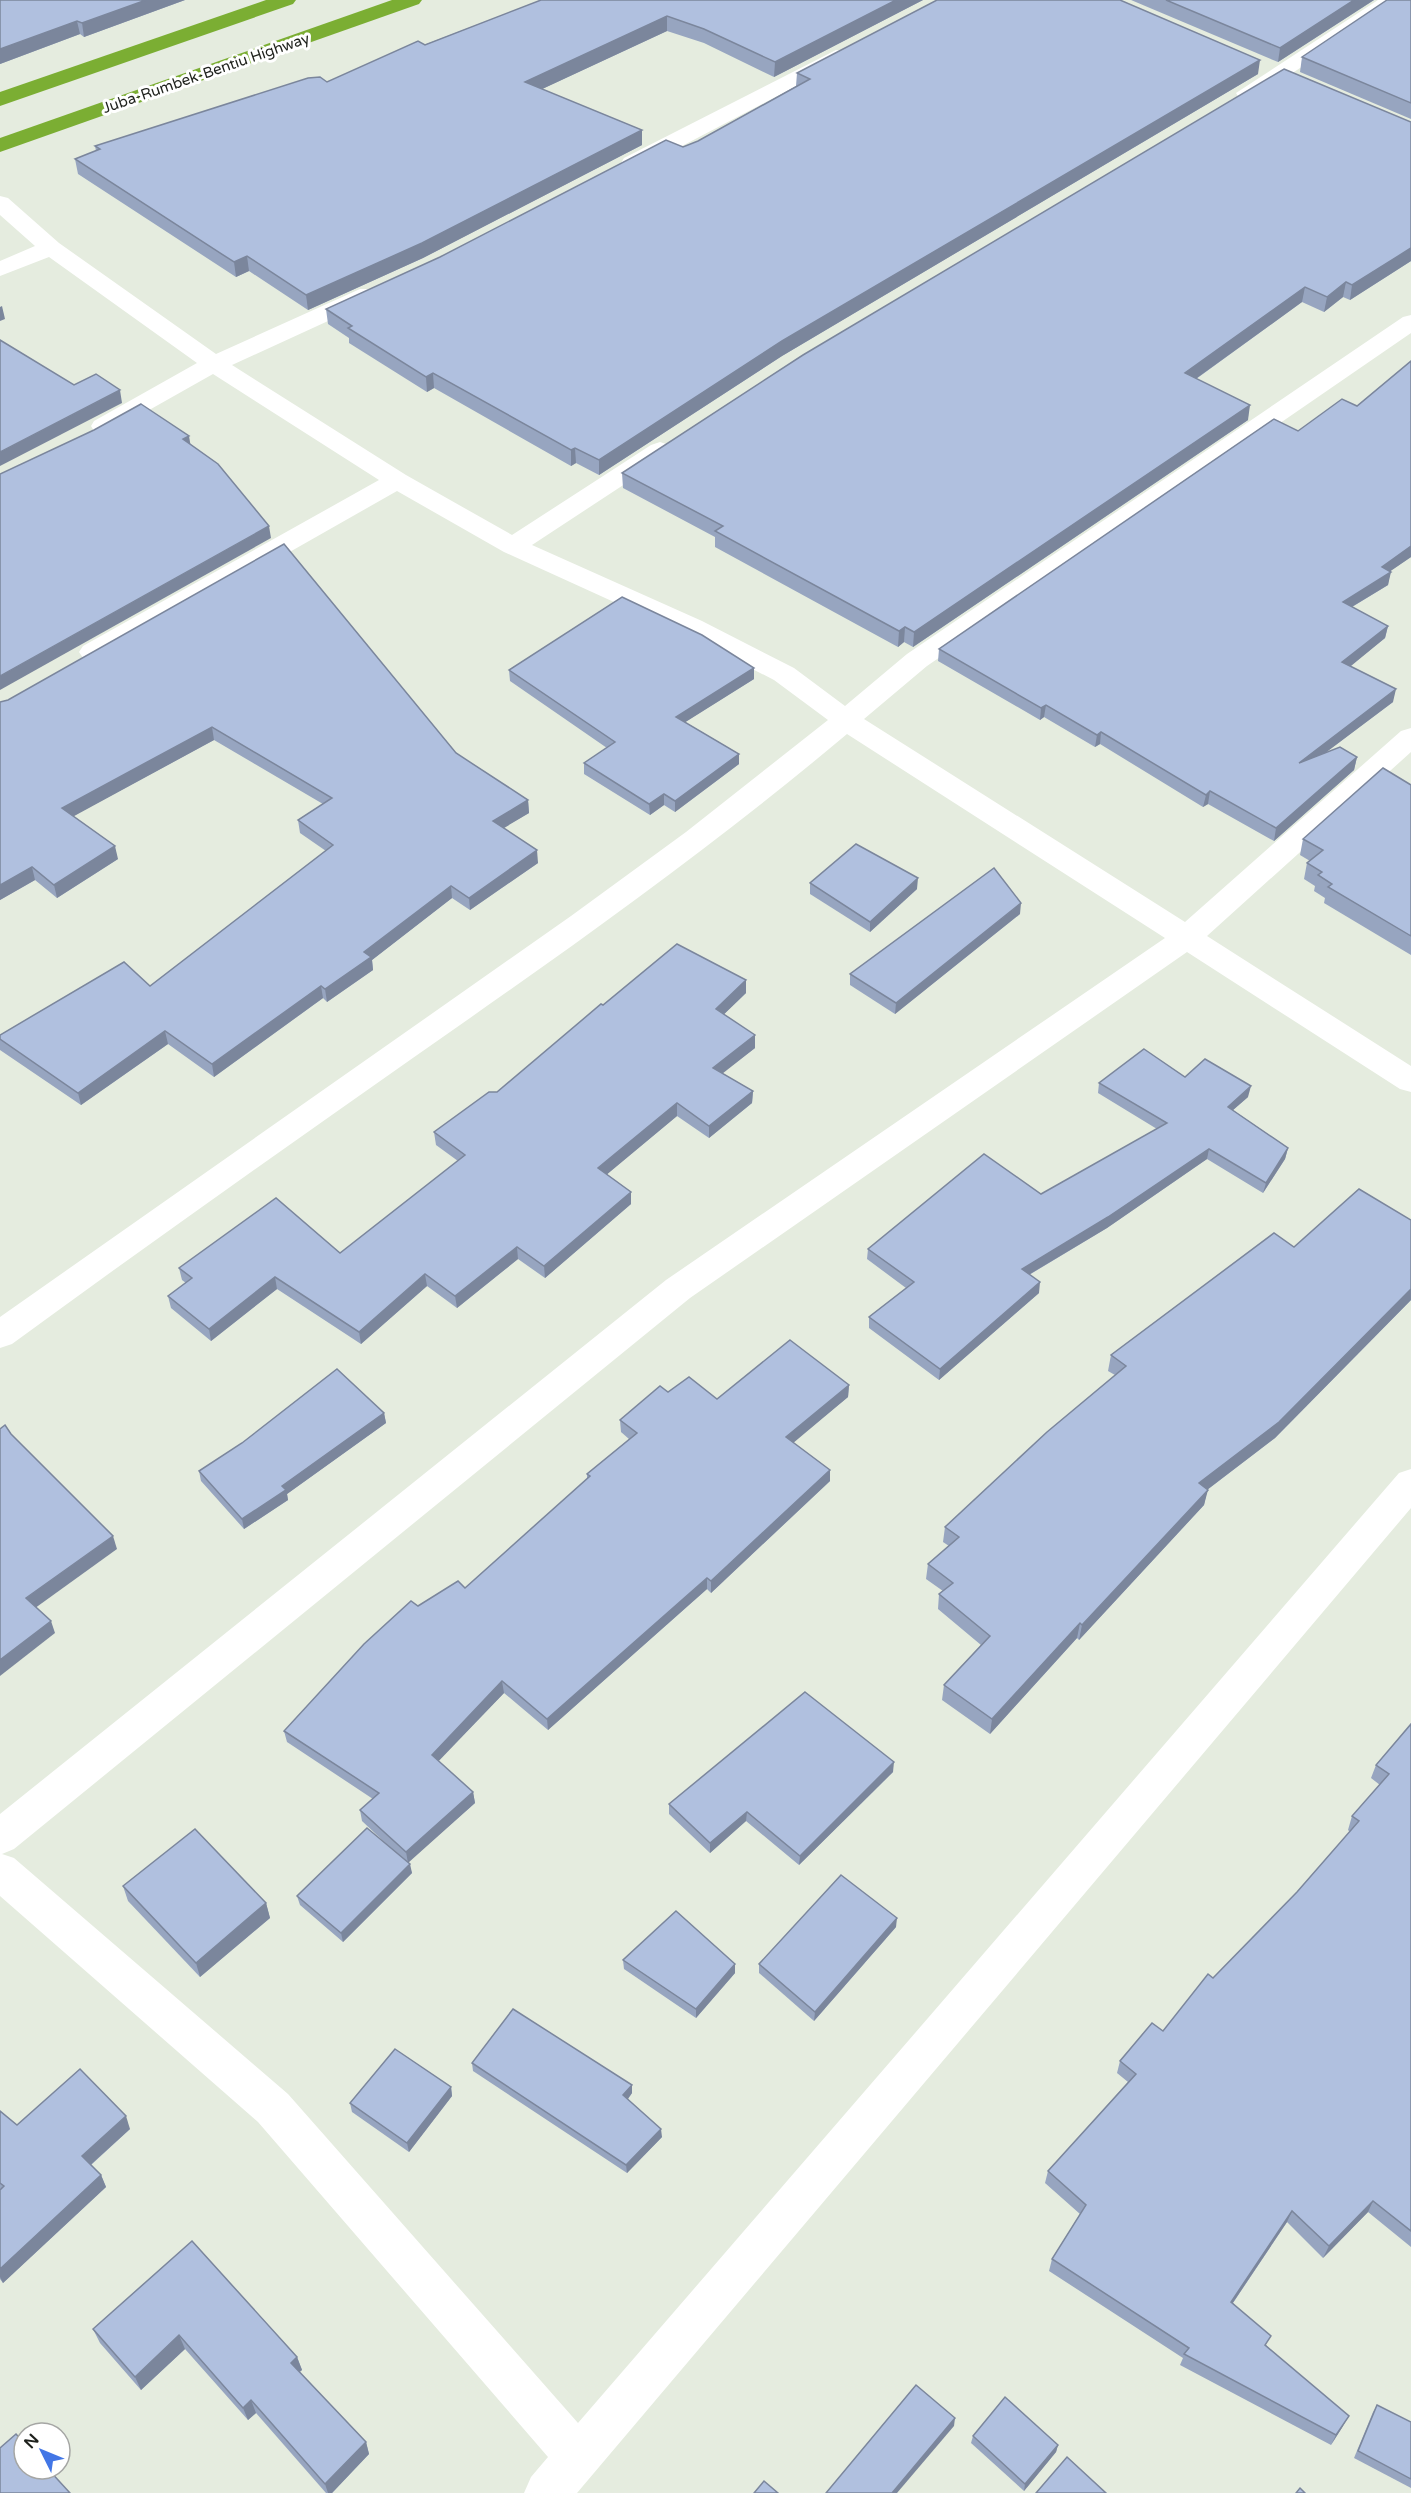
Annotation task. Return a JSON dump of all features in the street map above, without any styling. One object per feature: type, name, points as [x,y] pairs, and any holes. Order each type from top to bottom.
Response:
[{"type":"highway","points":[[0,99],[286,0]]},
{"type":"highway","name":"Juba-Rumbek-Bentiu Highway","points":[[0,145],[411,0]]},
{"type":"street","points":[[1227,104],[1392,0]]},
{"type":"street","points":[[609,175],[860,44]]},
{"type":"street","points":[[0,203],[51,248],[214,364],[397,480],[513,546],[692,627],[784,674],[847,721],[1411,1081]]},
{"type":"street","points":[[0,269],[51,248]]},
{"type":"street","points":[[86,436],[214,364],[388,285]]},
{"type":"street","points":[[0,1335],[133,1236],[590,917],[847,721],[917,660],[1411,322]]},
{"type":"street","points":[[513,546],[682,435]]},
{"type":"street","points":[[71,665],[397,480]]},
{"type":"street","points":[[0,1837],[678,1289],[1186,937],[1411,736]]},
{"type":"street","points":[[547,2493],[1411,1483]]},
{"type":"street","points":[[0,1871],[273,2108],[578,2457]]},
{"type":"building","points":[[0,0],[146,0],[82,23],[77,21],[0,49]]},
{"type":"building","points":[[541,0],[896,0],[775,62],[704,29],[667,16],[525,82],[642,130],[422,243],[306,295],[247,256],[234,262],[75,159],[100,149],[95,146],[308,78],[320,77],[327,82],[418,41],[425,45]]},
{"type":"building","points":[[937,0],[1120,0],[1260,60],[782,341],[599,460],[575,448],[571,450],[433,373],[426,377],[348,328],[352,326],[326,309],[440,257],[666,140],[683,147],[698,141],[810,79],[797,73]]},
{"type":"building","points":[[1166,0],[1354,0],[1280,48]]},
{"type":"building","points":[[1387,0],[1411,0],[1411,103],[1302,57]]},
{"type":"building","points":[[1284,69],[1411,122],[1411,248],[1352,285],[1346,282],[1327,297],[1305,287],[1185,373],[1250,405],[914,632],[905,627],[899,631],[715,531],[723,526],[622,473],[803,355]]},
{"type":"building","points":[[0,340],[74,385],[96,374],[120,390],[0,452]]},
{"type":"building","points":[[1411,361],[1411,546],[1382,567],[1391,572],[1343,602],[1388,626],[1342,662],[1396,689],[1299,763],[1340,747],[1357,757],[1276,828],[1210,791],[1206,795],[1101,732],[1097,735],[1046,705],[1041,708],[939,649],[1274,419],[1298,431],[1342,399],[1357,406]]},
{"type":"building","points":[[141,404],[189,436],[183,439],[218,464],[269,526],[0,676],[0,474],[94,430]]},
{"type":"building","points":[[284,544],[456,753],[528,800],[493,821],[537,850],[469,898],[451,886],[364,952],[371,957],[325,989],[321,986],[212,1064],[165,1031],[78,1093],[0,1039],[0,1035],[124,962],[150,986],[333,845],[298,820],[332,798],[212,727],[62,808],[115,846],[54,885],[32,867],[0,885],[0,702],[8,700]]},
{"type":"building","points":[[622,597],[702,635],[754,668],[676,717],[739,754],[675,801],[664,794],[649,804],[584,763],[615,742],[509,670]]},
{"type":"building","points":[[1383,768],[1411,785],[1411,936],[1328,887],[1332,884],[1318,875],[1322,872],[1307,863],[1323,850],[1303,839]]},
{"type":"building","points":[[856,844],[918,878],[870,922],[810,883]]},
{"type":"building","points":[[994,868],[1021,903],[896,1003],[850,974]]},
{"type":"building","points":[[677,944],[746,980],[716,1009],[755,1035],[713,1068],[753,1091],[709,1126],[677,1103],[598,1168],[631,1192],[544,1266],[517,1247],[455,1296],[425,1274],[359,1332],[275,1277],[209,1329],[168,1296],[192,1278],[179,1268],[276,1198],[340,1253],[465,1155],[434,1132],[489,1092],[497,1092],[601,1004],[603,1005]]},
{"type":"building","points":[[1144,1049],[1185,1077],[1205,1059],[1251,1086],[1228,1107],[1288,1148],[1266,1183],[1209,1149],[1108,1217],[1022,1269],[1040,1282],[940,1369],[869,1317],[914,1282],[868,1249],[984,1154],[1041,1194],[1167,1123],[1099,1083]]},
{"type":"building","points":[[1359,1189],[1411,1220],[1411,1289],[1279,1422],[1199,1483],[1208,1490],[1082,1625],[1080,1623],[992,1719],[944,1685],[990,1636],[939,1594],[953,1583],[928,1564],[959,1537],[945,1527],[1047,1432],[1126,1366],[1111,1355],[1274,1233],[1294,1247]]},
{"type":"building","points":[[790,1340],[849,1385],[786,1437],[830,1470],[711,1581],[707,1578],[547,1719],[502,1681],[432,1755],[473,1792],[406,1852],[360,1810],[379,1793],[284,1731],[364,1644],[411,1601],[418,1606],[458,1581],[465,1588],[590,1476],[587,1474],[637,1433],[620,1420],[660,1386],[668,1392],[689,1377],[717,1399]]},
{"type":"building","points":[[337,1369],[384,1413],[282,1486],[286,1490],[242,1519],[199,1471],[242,1443]]},
{"type":"building","points":[[5,1425],[11,1434],[113,1536],[26,1598],[51,1621],[0,1660],[0,1429]]},
{"type":"building","points":[[805,1692],[894,1762],[800,1856],[747,1812],[710,1843],[669,1804]]},
{"type":"building","points":[[1411,1724],[1411,2231],[1373,2201],[1329,2246],[1292,2211],[1231,2302],[1271,2336],[1265,2345],[1349,2416],[1336,2435],[1184,2354],[1189,2348],[1052,2259],[1086,2205],[1048,2171],[1136,2074],[1120,2061],[1152,2023],[1163,2031],[1208,1974],[1213,1978],[1297,1892],[1359,1821],[1352,1816],[1389,1774],[1376,1765]]},
{"type":"building","points":[[367,1828],[410,1864],[341,1933],[297,1896]]},
{"type":"building","points":[[195,1829],[266,1903],[196,1963],[123,1886]]},
{"type":"building","points":[[841,1875],[897,1918],[815,2012],[759,1964]]},
{"type":"building","points":[[676,1911],[735,1964],[696,2009],[623,1960]]},
{"type":"building","points":[[513,2009],[632,2085],[623,2095],[661,2129],[626,2165],[472,2063]]},
{"type":"building","points":[[395,2049],[451,2087],[407,2143],[350,2103]]},
{"type":"building","points":[[80,2069],[126,2116],[82,2156],[101,2175],[0,2269],[0,2190],[4,2186],[0,2183],[0,2111],[17,2125]]},
{"type":"building","points":[[192,2241],[297,2357],[291,2363],[366,2442],[325,2484],[251,2400],[243,2408],[179,2335],[135,2377],[93,2329]]},
{"type":"building","points":[[916,2385],[955,2418],[892,2493],[826,2493]]},
{"type":"building","points":[[1005,2397],[1058,2445],[1025,2484],[973,2436]]},
{"type":"building","points":[[1377,2405],[1411,2422],[1411,2479],[1358,2451]]},
{"type":"building","points":[[12,2438],[12,2481],[59,2481],[70,2493],[0,2493],[0,2448]]},
{"type":"building","points":[[1067,2457],[1106,2493],[1036,2493]]},
{"type":"building","points":[[764,2481],[778,2493],[754,2493]]}]
